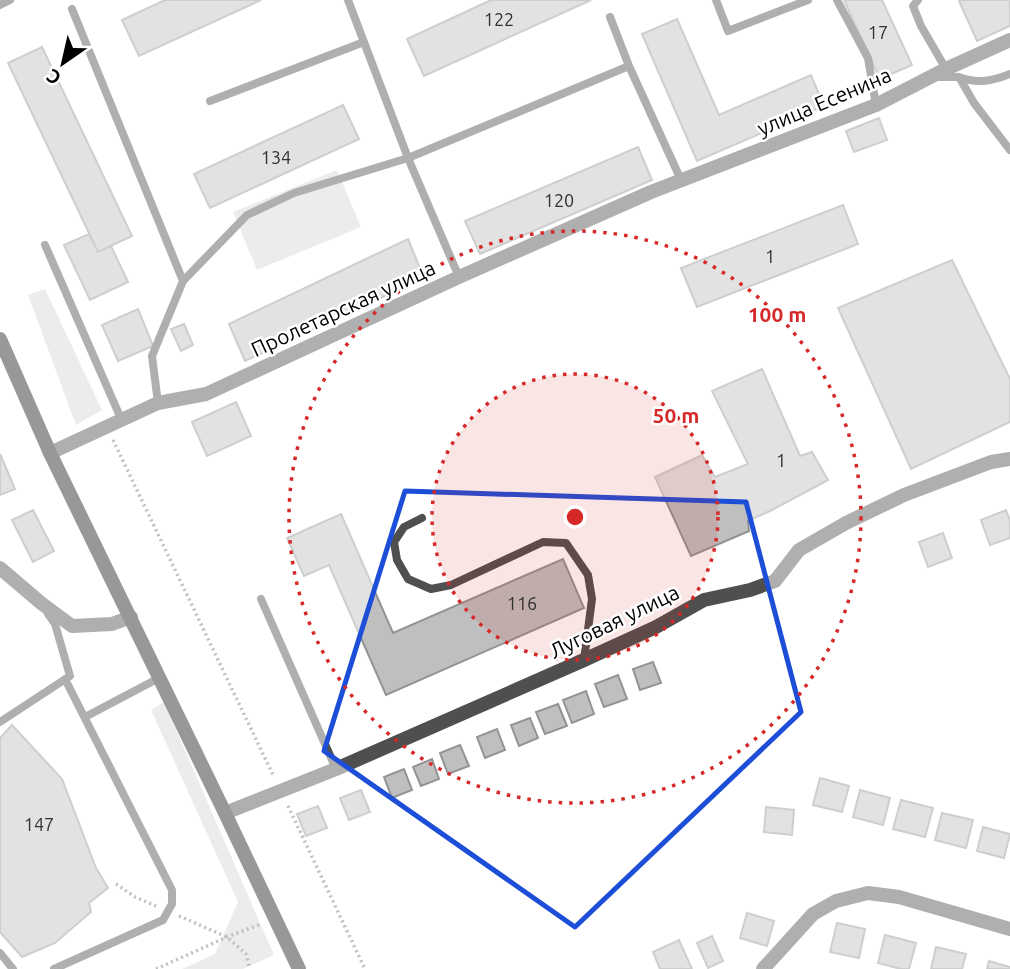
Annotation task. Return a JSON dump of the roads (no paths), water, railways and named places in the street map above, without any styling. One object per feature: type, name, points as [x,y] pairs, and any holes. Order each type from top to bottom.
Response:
[{"type":"main road","points":[[0,339],[50,453],[299,969]]},
{"type":"street","name":"улица Есенина","points":[[651,192],[876,105],[931,77],[953,73],[1010,40]]},
{"type":"street","name":"Пролетарская улица","points":[[50,453],[158,403],[206,394],[651,192]]},
{"type":"street","name":"Луговая улица","points":[[225,813],[337,769],[584,660],[656,627],[704,600],[750,590],[775,581],[799,550],[846,523],[904,495],[991,462],[1010,459]]},
{"type":"street","points":[[0,568],[72,626],[112,624],[131,618]]},
{"type":"street","points":[[763,969],[813,914],[836,901],[868,893],[899,897],[1010,929]]},
{"type":"lane","points":[[0,5],[10,0]]},
{"type":"lane","points":[[348,0],[408,158],[459,277]]},
{"type":"lane","points":[[716,0],[728,31],[808,0]]},
{"type":"lane","points":[[837,0],[867,58],[876,105]]},
{"type":"lane","points":[[918,0],[913,6],[921,26],[1010,150]]},
{"type":"lane","points":[[72,9],[183,281]]},
{"type":"lane","points":[[610,17],[629,66],[681,180]]},
{"type":"lane","points":[[210,101],[365,43]]},
{"type":"lane","points":[[158,403],[152,356],[183,281],[247,215],[295,193],[408,158],[629,66]]},
{"type":"lane","points":[[953,73],[971,81],[991,81],[1010,74]]},
{"type":"lane","points":[[45,245],[122,421]]},
{"type":"lane","points":[[422,518],[404,527],[394,542],[397,560],[408,579],[431,589],[451,585],[543,542],[566,542],[588,575],[592,599],[584,660]]},
{"type":"lane","points":[[261,599],[337,769]]},
{"type":"lane","points":[[0,722],[70,676],[55,624],[41,603]]},
{"type":"lane","points":[[85,717],[159,678]]},
{"type":"lane","points":[[54,969],[163,920],[172,904],[172,890],[65,679]]},
{"type":"lane","points":[[0,953],[13,969]]}]
